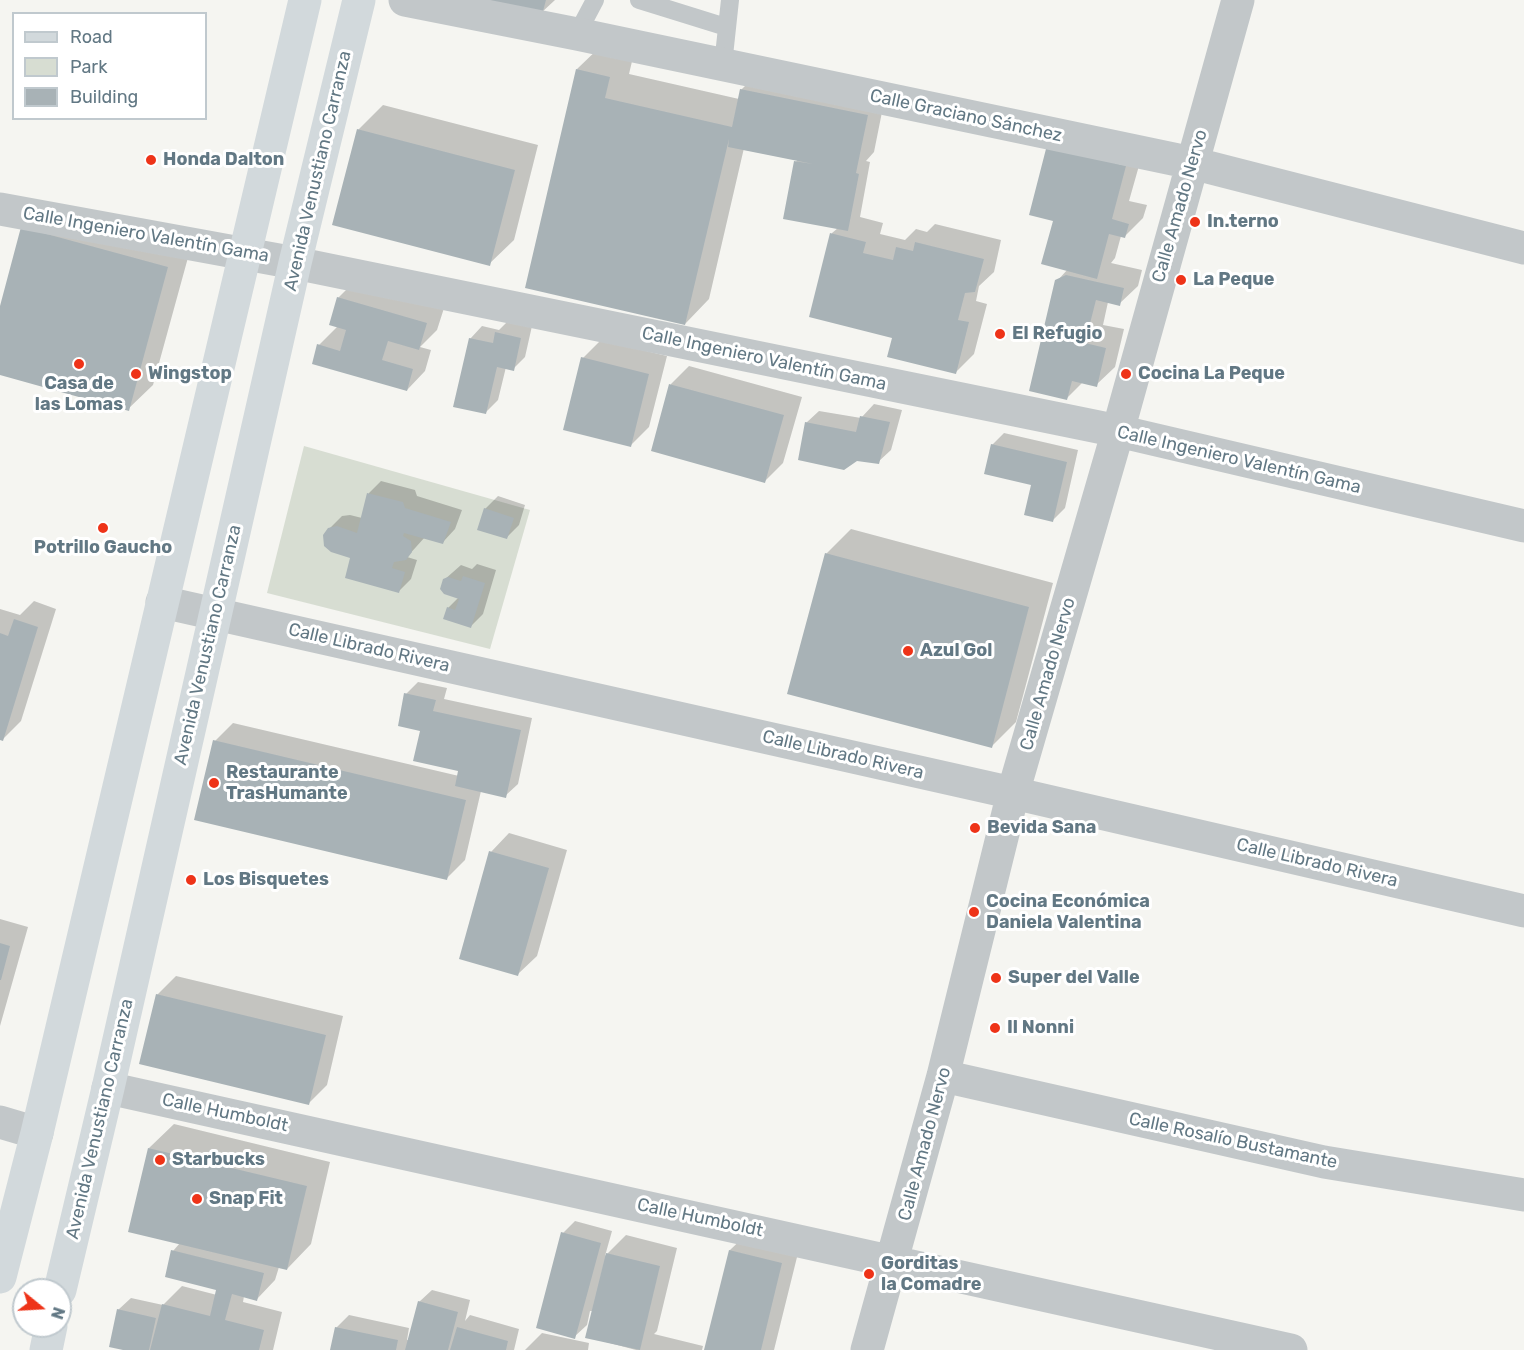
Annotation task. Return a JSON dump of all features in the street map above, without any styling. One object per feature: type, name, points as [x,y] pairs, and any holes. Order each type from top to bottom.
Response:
[{"type":"main road","points":[[0,1277],[37,1133],[305,0]]},
{"type":"main road","name":"Avenida Venustiano Carranza","points":[[63,1278],[108,1088],[214,613],[359,0]]},
{"type":"street","name":"Calle Graciano Sánchez","points":[[405,0],[1192,163],[1524,248]]},
{"type":"street","name":"Calle Amado Nervo","points":[[867,1350],[943,1076],[1013,793],[1118,431],[1238,0]]},
{"type":"street","name":"Calle Ingeniero Valentín Gama","points":[[0,209],[296,262],[1118,431],[1524,526]]},
{"type":"street","name":"Calle Librado Rivera","points":[[162,602],[1013,793],[1524,912]]},
{"type":"street","name":"Calle Rosalío Bustamante","points":[[943,1076],[1324,1162],[1524,1196]]},
{"type":"street","name":"Calle Humboldt","points":[[108,1088],[893,1260],[1291,1350]]},
{"type":"street","points":[[0,1122],[37,1133]]},
{"type":"lane","points":[[577,34],[595,0]]},
{"type":"lane","points":[[639,0],[726,27]]},
{"type":"lane","points":[[723,65],[730,0]]},
{"type":"green space","points":[[304,446],[530,510],[490,649],[267,593]]},
{"type":"building","points":[[488,0],[546,0],[542,15]]},
{"type":"building","points":[[576,69],[610,77],[605,98],[732,127],[740,89],[868,115],[856,173],[859,174],[848,231],[783,219],[794,161],[813,164],[728,147],[729,139],[685,325],[525,288]]},
{"type":"building","points":[[357,129],[515,170],[490,266],[332,225]]},
{"type":"building","points":[[1047,145],[1126,166],[1112,219],[1129,224],[1125,238],[1109,234],[1097,279],[1041,264],[1053,221],[1029,215]]},
{"type":"building","points":[[21,227],[168,267],[129,411],[0,375],[0,306]]},
{"type":"building","points":[[830,233],[866,242],[863,253],[893,260],[896,247],[913,251],[915,242],[984,259],[975,292],[965,293],[958,320],[969,322],[956,374],[887,357],[892,338],[809,317]]},
{"type":"building","points":[[1066,275],[1124,288],[1120,306],[1096,300],[1085,343],[1106,348],[1097,387],[1072,381],[1067,400],[1029,391],[1055,280]]},
{"type":"building","points":[[337,297],[427,323],[419,350],[388,341],[382,360],[413,369],[407,391],[312,364],[317,344],[340,351],[346,330],[329,325]]},
{"type":"building","points":[[495,332],[521,338],[514,371],[497,367],[486,414],[453,407],[469,338],[493,343]]},
{"type":"building","points":[[581,357],[649,374],[631,447],[563,430]]},
{"type":"building","points":[[669,384],[784,415],[765,483],[651,451]]},
{"type":"building","points":[[860,416],[890,422],[879,464],[857,461],[844,470],[798,460],[805,422],[856,432]]},
{"type":"building","points":[[991,444],[1067,462],[1053,522],[1024,515],[1031,485],[984,474]]},
{"type":"building","points":[[367,493],[403,502],[405,508],[451,522],[443,544],[404,533],[403,536],[411,541],[412,552],[406,560],[394,562],[392,568],[405,572],[399,593],[345,578],[350,558],[331,552],[324,546],[323,535],[328,528],[337,526],[357,533]]},
{"type":"building","points":[[484,508],[514,518],[507,539],[477,530]]},
{"type":"building","name":"Azul Gol","points":[[825,553],[1029,607],[992,748],[787,694]]},
{"type":"building","points":[[463,576],[485,583],[471,628],[443,619],[447,607],[455,610],[459,599],[444,594],[440,589],[443,579],[448,577],[461,581]]},
{"type":"building","points":[[14,619],[38,627],[3,741],[0,740],[0,633],[8,636]]},
{"type":"building","points":[[404,693],[436,700],[433,711],[521,730],[506,798],[455,786],[458,771],[413,761],[420,731],[398,726]]},
{"type":"building","points":[[213,740],[466,800],[447,880],[194,820]]},
{"type":"building","points":[[489,851],[549,868],[518,976],[459,959]]},
{"type":"building","points":[[0,943],[10,946],[1,980],[0,980]]},
{"type":"building","points":[[156,994],[326,1035],[309,1105],[139,1064]]},
{"type":"building","points":[[148,1148],[307,1186],[287,1270],[128,1232]]},
{"type":"building","points":[[561,1232],[601,1243],[575,1339],[536,1328]]},
{"type":"building","points":[[171,1250],[264,1273],[257,1301],[232,1294],[225,1320],[264,1330],[259,1350],[150,1350],[162,1304],[210,1316],[216,1290],[165,1277]]},
{"type":"building","points":[[729,1250],[782,1263],[761,1350],[704,1350]]},
{"type":"building","points":[[606,1253],[660,1266],[640,1350],[585,1338]]},
{"type":"building","points":[[418,1301],[458,1312],[448,1350],[405,1350]]},
{"type":"building","points":[[117,1309],[156,1318],[149,1350],[123,1350],[109,1347]]},
{"type":"building","points":[[335,1327],[398,1340],[396,1350],[330,1350]]},
{"type":"building","points":[[457,1327],[508,1341],[506,1350],[450,1350]]},
{"type":"place","name":"Honda Dalton","points":[[151,160]]},
{"type":"place","name":"In.terno","points":[[1195,222]]},
{"type":"place","name":"La Peque","points":[[1181,280]]},
{"type":"place","name":"El Refugio","points":[[1000,334]]},
{"type":"place","name":"Casa de las Lomas","points":[[79,364]]},
{"type":"place","name":"Wingstop","points":[[136,374]]},
{"type":"place","name":"Cocina La Peque","points":[[1126,374]]},
{"type":"place","name":"Potrillo Gaucho","points":[[103,528]]},
{"type":"place","name":"Azul Gol","points":[[908,651]]},
{"type":"place","name":"Restaurante TrasHumante","points":[[214,783]]},
{"type":"place","name":"Bevida Sana","points":[[975,828]]},
{"type":"place","name":"Los Bisquetes","points":[[191,880]]},
{"type":"place","name":"Cocina Económica Daniela Valentina","points":[[974,912]]},
{"type":"place","name":"Super del Valle","points":[[996,978]]},
{"type":"place","name":"Il Nonni","points":[[995,1028]]},
{"type":"place","name":"Starbucks","points":[[160,1160]]},
{"type":"place","name":"Snap Fit","points":[[197,1199]]},
{"type":"place","name":"Gorditas la Comadre","points":[[869,1274]]}]
